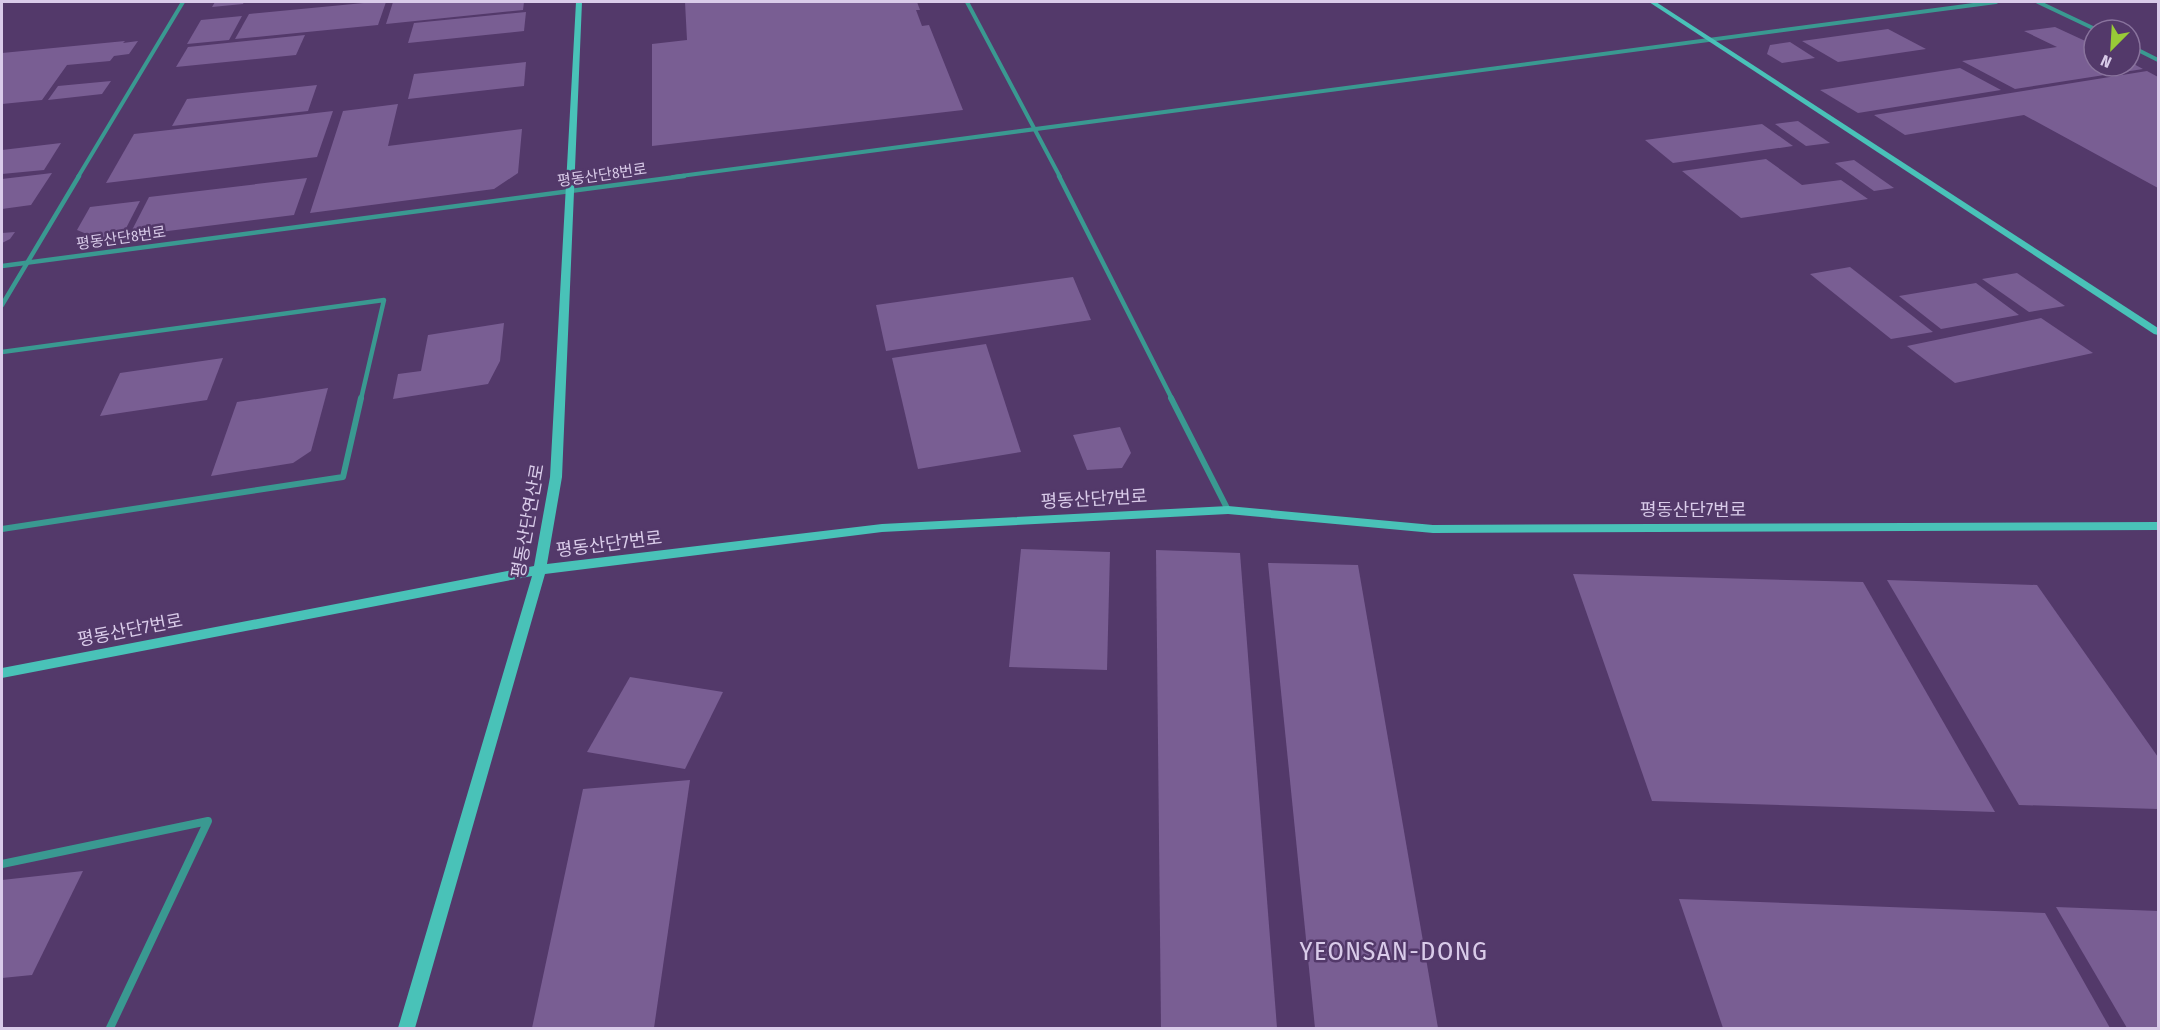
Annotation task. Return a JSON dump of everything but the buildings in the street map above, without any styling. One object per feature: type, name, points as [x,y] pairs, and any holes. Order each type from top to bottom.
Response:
[{"type":"street","name":"평동산단8번로","points":[[27,263],[183,2]]},
{"type":"street","name":"평동산단연산로","points":[[406,1029],[540,570],[556,477],[579,2]]},
{"type":"street","points":[[967,2],[1036,130],[1228,510]]},
{"type":"street","points":[[1652,2],[2158,332]]},
{"type":"street","name":"평동산단8번로","points":[[2,266],[1996,2]]},
{"type":"street","points":[[2038,2],[2082,23]]},
{"type":"street","points":[[2142,52],[2158,60]]},
{"type":"street","points":[[2,305],[27,263]]},
{"type":"street","points":[[2,352],[384,300],[343,477],[2,529]]},
{"type":"street","name":"평동산단7번로","points":[[2,673],[540,570],[882,528],[1228,510],[1433,529],[2158,526]]},
{"type":"street","points":[[2,864],[208,821],[110,1029]]},
{"type":"district","name":"YEONSAN-DONG","points":[[1394,951]]}]
